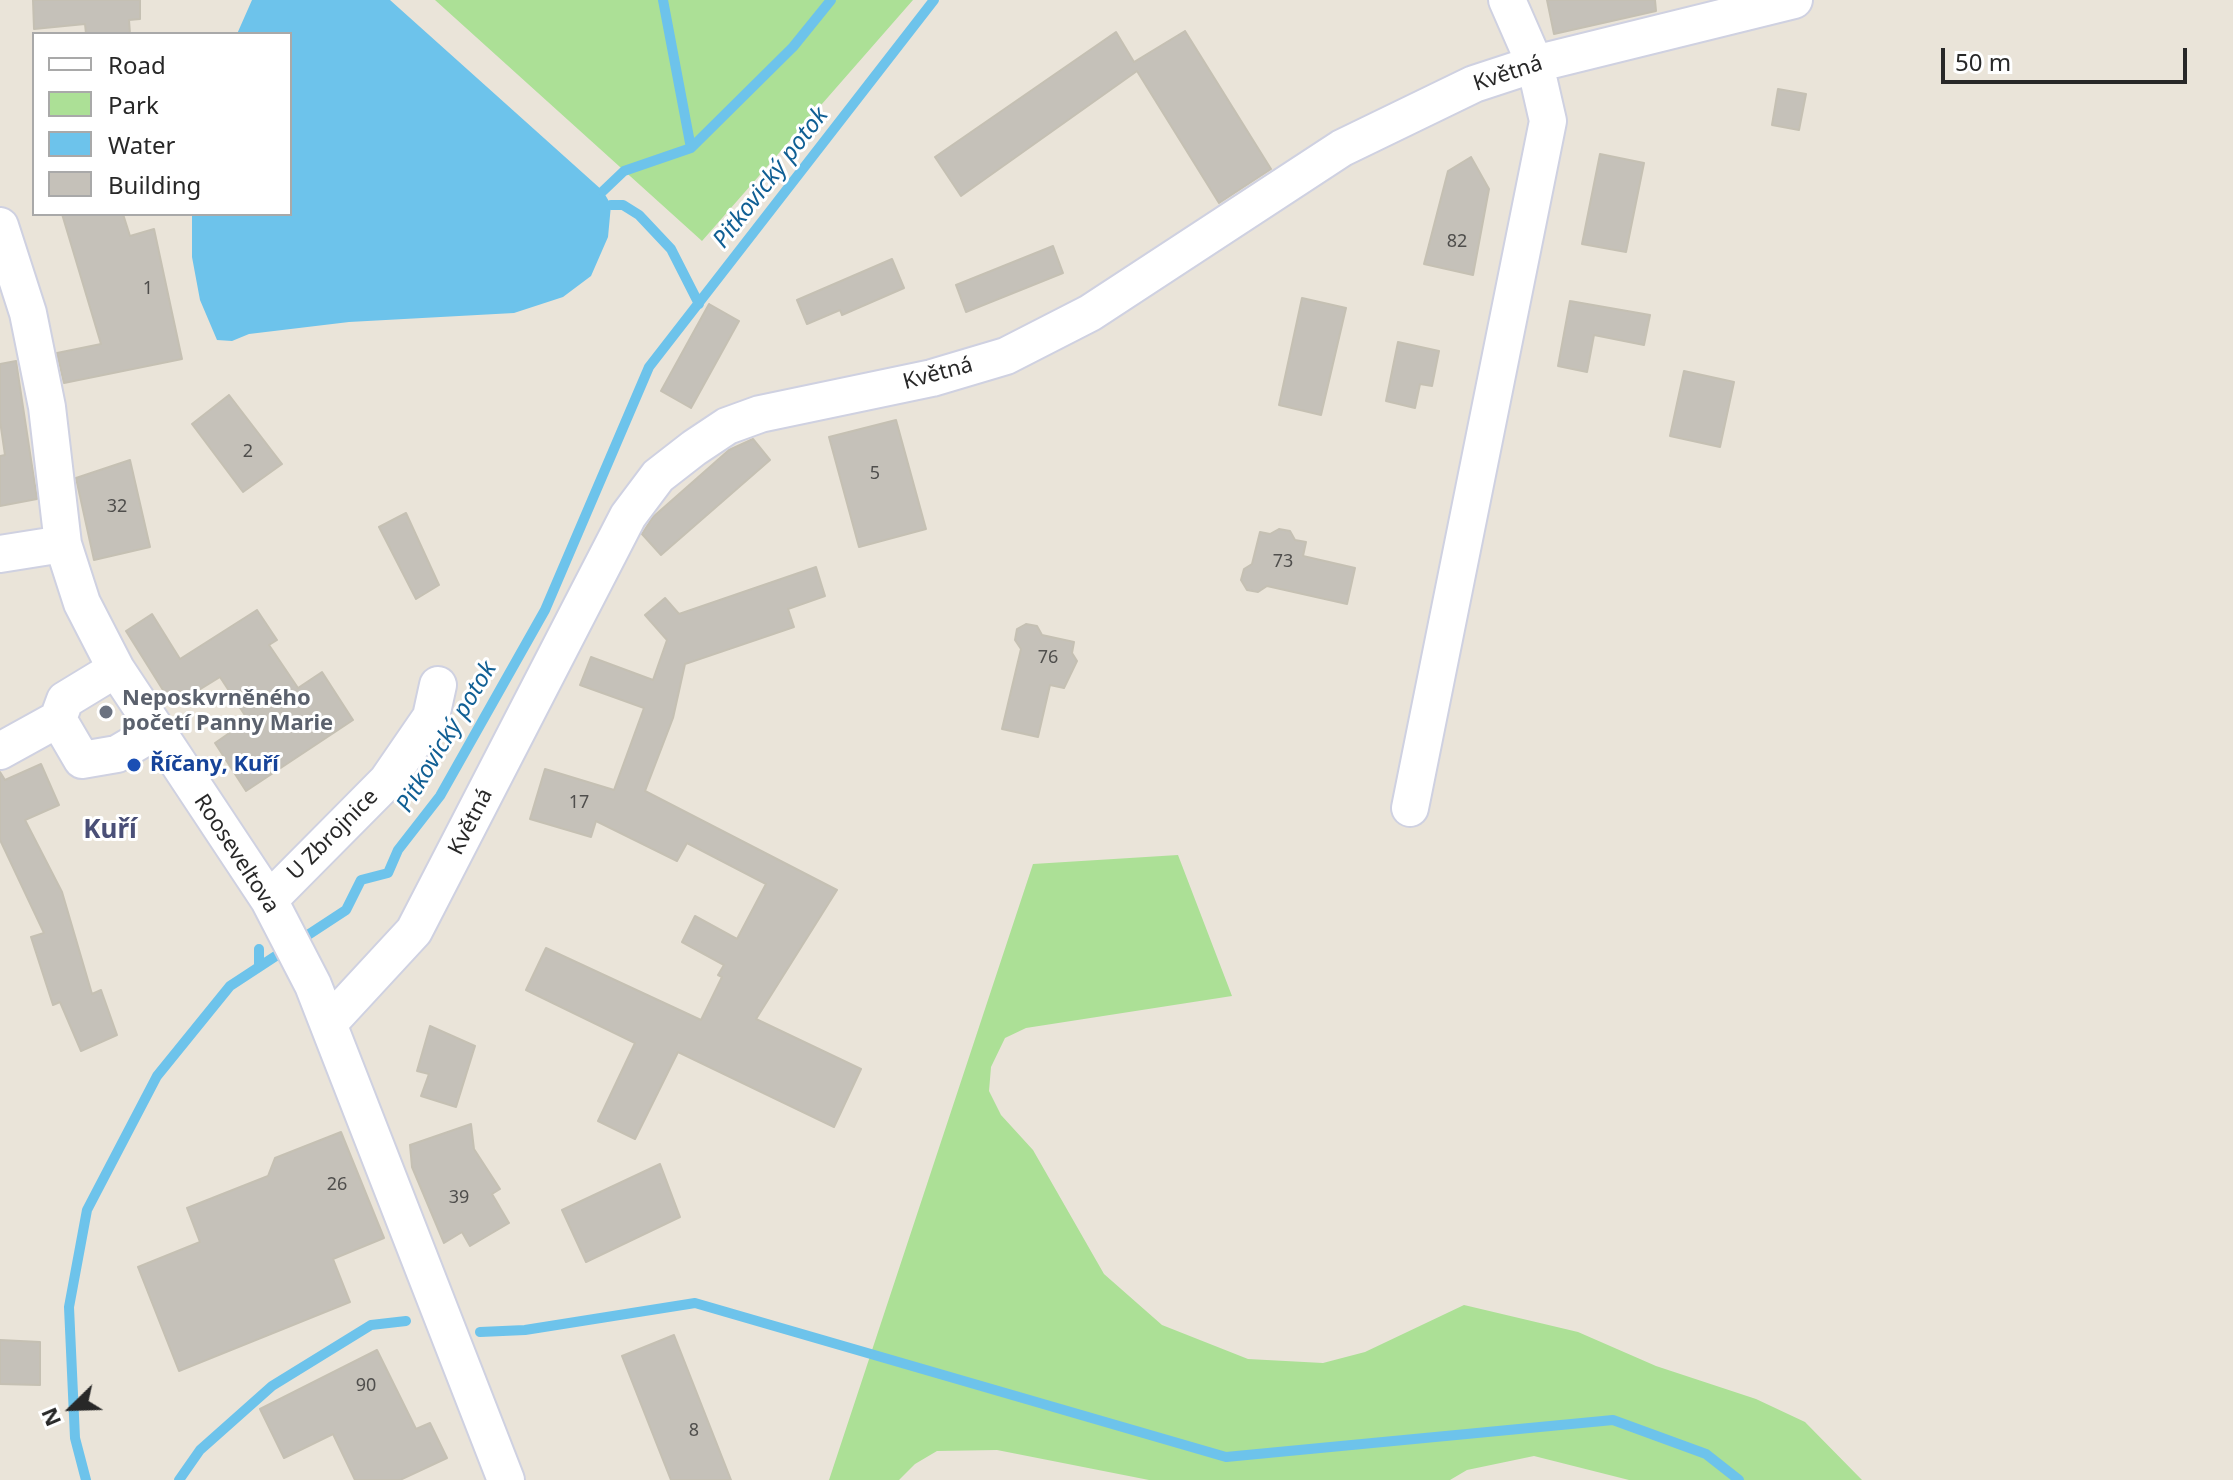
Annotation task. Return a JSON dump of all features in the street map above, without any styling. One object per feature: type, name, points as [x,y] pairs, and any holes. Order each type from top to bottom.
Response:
[{"type":"street","points":[[1410,808],[1548,121],[1535,64],[1507,0]]},
{"type":"street","name":"Květná","points":[[329,1023],[414,931],[628,516],[658,476],[727,426],[749,418],[932,378],[1006,356],[1090,313],[1342,148],[1474,84],[1535,64],[1794,0]]},
{"type":"street","name":"Rooseveltova","points":[[0,226],[28,313],[44,391],[63,544],[82,603],[116,669],[274,911],[313,985],[506,1480]]},
{"type":"street","points":[[0,554],[63,544]]},
{"type":"street","points":[[0,751],[58,719],[65,700],[116,669]]},
{"type":"street","name":"U Zbrojnice","points":[[274,911],[387,781],[431,717],[438,685]]},
{"type":"street","points":[[58,719],[82,760],[117,754],[156,731]]},
{"type":"green space","points":[[435,0],[913,0],[702,241]]},
{"type":"green space","points":[[1178,855],[1232,996],[1026,1028],[1005,1038],[991,1067],[989,1091],[1001,1115],[1033,1150],[1104,1274],[1162,1325],[1248,1359],[1323,1363],[1365,1352],[1464,1305],[1578,1332],[1656,1366],[1756,1399],[1805,1422],[1862,1480],[1629,1480],[1534,1456],[1467,1470],[1450,1480],[1149,1480],[997,1450],[937,1451],[915,1464],[899,1480],[829,1480],[1033,864]]},
{"type":"water","points":[[252,0],[390,0],[603,191],[611,205],[608,237],[591,276],[563,297],[514,313],[349,322],[249,334],[232,341],[217,340],[200,300],[192,257],[192,216],[292,216],[292,32],[238,32]]},
{"type":"building","points":[[33,0],[140,0],[140,19],[129,20],[130,32],[86,32],[85,24],[34,29]]},
{"type":"building","points":[[1547,0],[1655,0],[1656,11],[1554,34]]},
{"type":"building","points":[[1185,31],[1271,169],[1219,203],[1137,71],[961,196],[935,157],[1116,32],[1134,62]]},
{"type":"building","points":[[1778,89],[1806,94],[1799,130],[1772,125]]},
{"type":"building","points":[[1600,154],[1644,163],[1626,252],[1582,244]]},
{"type":"building","points":[[1471,157],[1489,189],[1473,275],[1424,264],[1448,171]]},
{"type":"building","points":[[63,216],[124,216],[130,236],[154,229],[182,359],[64,383],[57,353],[101,344]]},
{"type":"building","points":[[1053,246],[1063,273],[966,312],[956,285]]},
{"type":"building","points":[[892,259],[904,288],[842,315],[840,310],[807,324],[797,300]]},
{"type":"building","points":[[1302,298],[1346,308],[1321,415],[1279,405]]},
{"type":"building","points":[[1570,301],[1650,315],[1644,345],[1594,335],[1587,372],[1558,366]]},
{"type":"building","points":[[709,304],[739,321],[691,408],[661,391]]},
{"type":"building","points":[[1398,342],[1439,351],[1432,386],[1420,384],[1415,408],[1386,401]]},
{"type":"building","points":[[16,361],[37,499],[0,506],[0,456],[5,455],[0,421],[0,364]]},
{"type":"building","points":[[1684,371],[1734,382],[1720,447],[1670,436]]},
{"type":"building","points":[[229,395],[282,464],[243,492],[192,424]]},
{"type":"building","points":[[896,420],[926,529],[859,547],[829,437]]},
{"type":"building","points":[[753,439],[770,460],[661,555],[642,534],[653,517],[729,450]]},
{"type":"building","points":[[130,460],[150,547],[94,560],[76,478]]},
{"type":"building","points":[[406,513],[439,585],[416,599],[379,527]]},
{"type":"building","points":[[1279,529],[1290,531],[1295,540],[1306,542],[1303,556],[1355,568],[1347,604],[1267,586],[1258,592],[1247,590],[1241,580],[1244,569],[1252,564],[1260,532],[1270,534]]},
{"type":"building","points":[[816,567],[825,596],[788,609],[794,627],[685,664],[673,718],[645,791],[837,890],[756,1019],[861,1069],[834,1127],[678,1052],[635,1139],[598,1121],[635,1043],[526,990],[546,948],[701,1020],[722,977],[718,975],[724,965],[682,942],[695,916],[737,939],[766,884],[687,843],[677,861],[596,821],[591,837],[530,819],[545,769],[614,790],[644,708],[580,685],[591,657],[653,680],[667,640],[645,615],[665,598],[679,614]]},
{"type":"building","points":[[257,610],[277,640],[269,645],[298,688],[322,672],[353,720],[246,791],[215,743],[248,720],[220,677],[173,706],[126,631],[152,614],[180,659]]},
{"type":"building","points":[[1026,624],[1037,626],[1042,635],[1074,642],[1072,653],[1077,661],[1064,688],[1050,685],[1038,737],[1002,729],[1021,649],[1015,640],[1017,629]]},
{"type":"building","points":[[41,764],[59,805],[25,820],[62,892],[92,994],[101,990],[117,1035],[81,1051],[60,1002],[53,1005],[31,937],[44,933],[0,840],[0,772],[5,780]]},
{"type":"building","points":[[430,1026],[475,1046],[456,1107],[421,1096],[429,1074],[417,1071]]},
{"type":"building","points":[[471,1124],[474,1149],[500,1189],[492,1194],[509,1223],[470,1246],[462,1232],[444,1243],[412,1167],[410,1145]]},
{"type":"building","points":[[341,1132],[384,1238],[333,1259],[350,1302],[179,1371],[138,1267],[200,1242],[187,1208],[268,1176],[275,1158]]},
{"type":"building","points":[[660,1164],[680,1217],[586,1262],[562,1210]]},
{"type":"building","points":[[674,1335],[731,1480],[671,1480],[622,1356]]},
{"type":"building","points":[[0,1340],[40,1342],[40,1385],[0,1384]]},
{"type":"building","points":[[377,1350],[416,1429],[430,1423],[447,1458],[400,1480],[355,1480],[333,1434],[284,1458],[260,1409]]},
{"type":"waterway","points":[[663,0],[691,148]]},
{"type":"waterway","points":[[603,191],[624,171],[691,148],[793,47],[831,0]]},
{"type":"waterway","name":"Pitkovický potok","points":[[86,1480],[75,1438],[69,1307],[87,1210],[157,1076],[230,986],[346,910],[361,880],[388,873],[398,850],[440,796],[545,610],[649,367],[934,0]]},
{"type":"waterway","points":[[611,205],[623,205],[639,215],[671,249],[699,304]]},
{"type":"waterway","points":[[259,949],[259,965]]},
{"type":"waterway","points":[[480,1332],[525,1330],[695,1303],[1226,1457],[1613,1420],[1706,1454],[1739,1480]]},
{"type":"waterway","points":[[179,1480],[200,1450],[272,1386],[371,1325],[406,1321]]},
{"type":"place","name":"Neposkvrněného početí Panny Marie","points":[[106,712]]},
{"type":"place","name":"Říčany, Kuří","points":[[134,765]]},
{"type":"district","name":"Kuří","points":[[110,831]]}]
